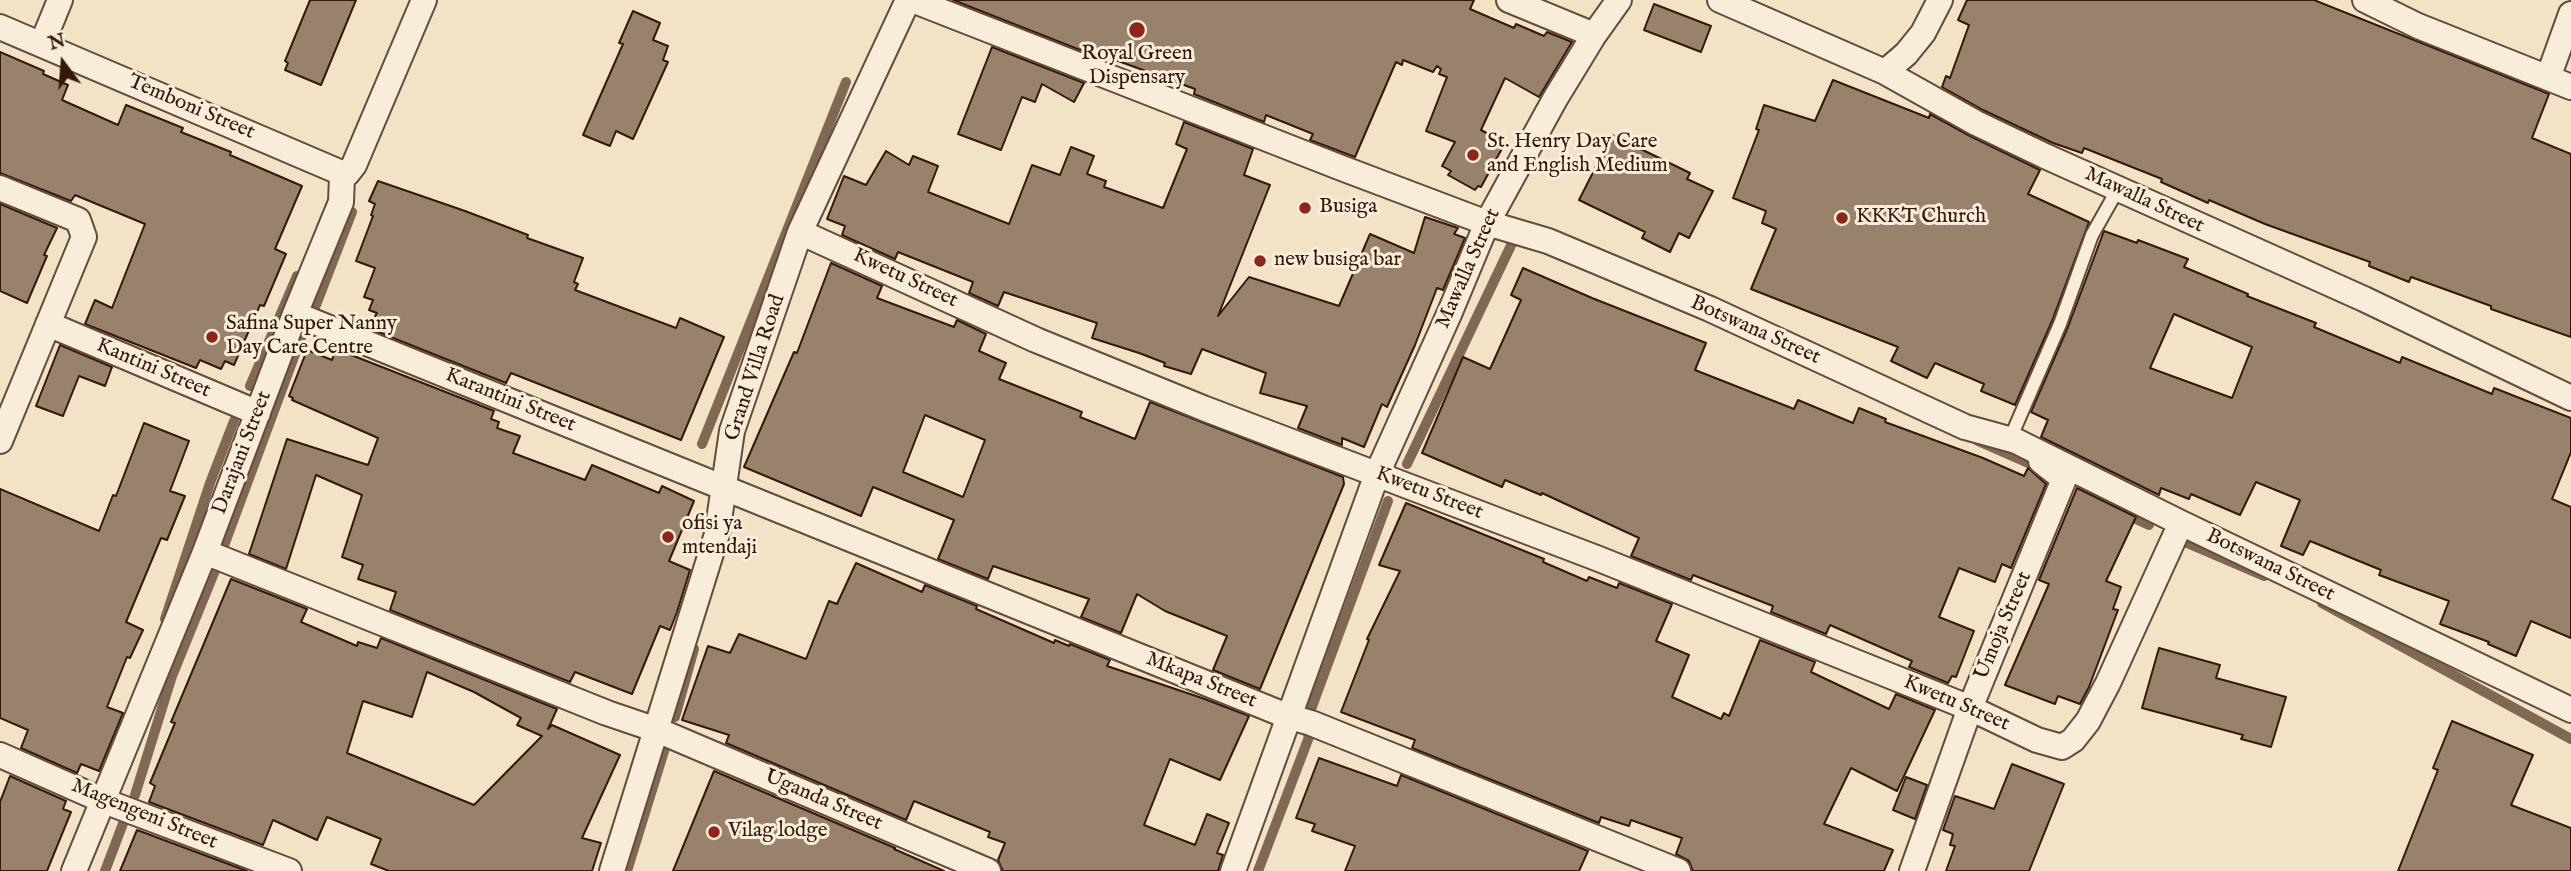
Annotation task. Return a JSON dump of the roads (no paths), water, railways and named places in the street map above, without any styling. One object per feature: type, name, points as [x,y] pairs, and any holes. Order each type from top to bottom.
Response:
[{"type":"street","points":[[42,44],[60,0]]},
{"type":"street","name":"Darajani Street","points":[[74,871],[205,552],[295,314],[341,202],[342,176],[347,174],[354,164],[424,0]]},
{"type":"street","name":"Grand Villa Road","points":[[611,871],[717,534],[732,432],[800,232],[908,0]]},
{"type":"street","name":"Botswana Street","points":[[918,0],[920,4],[1487,223],[1548,241],[1710,309],[1965,427],[2013,440],[2571,710]]},
{"type":"street","points":[[1509,0],[1594,35]]},
{"type":"street","name":"Mawalla Street","points":[[1233,871],[1377,474],[1450,313],[1487,223],[1594,35],[1619,0]]},
{"type":"street","name":"Mawalla Street","points":[[1720,0],[1885,72],[1976,123],[2364,299],[2571,398]]},
{"type":"street","points":[[1885,72],[1906,54],[1923,33],[1940,0]]},
{"type":"street","points":[[2365,0],[2418,26],[2571,87]]},
{"type":"street","points":[[2548,78],[2571,14]]},
{"type":"street","name":"Temboni Street","points":[[0,27],[337,171],[342,176]]},
{"type":"street","points":[[0,188],[78,220],[83,230],[81,243],[0,441]]},
{"type":"street","name":"Kwetu Street","points":[[800,232],[1036,340],[1203,408],[1600,559],[1970,708],[2037,740],[2062,747],[2073,740],[2088,721],[2181,523]]},
{"type":"street","name":"Karantini Street","points":[[295,314],[725,487]]},
{"type":"street","name":"Kantini Street","points":[[48,324],[258,413]]},
{"type":"street","name":"Umoja Street","points":[[1912,871],[1970,708],[2064,479],[2013,440]]},
{"type":"street","name":"Mkapa Street","points":[[725,487],[1287,716],[1311,723],[1678,871]]},
{"type":"street","name":"Uganda Street","points":[[205,552],[594,708],[657,730],[988,871]]},
{"type":"street","name":"Magengeni Street","points":[[0,755],[104,801],[289,871]]},
{"type":"lane","points":[[2013,440],[2060,324],[2092,235],[2118,189]]},
{"type":"waterway","points":[[702,444],[846,82]]},
{"type":"waterway","points":[[316,305],[352,212]]},
{"type":"waterway","points":[[1407,464],[1515,237],[1520,238]]},
{"type":"waterway","points":[[250,386],[297,276]]},
{"type":"waterway","points":[[222,551],[301,338]]},
{"type":"waterway","points":[[165,619],[210,483],[234,421]]},
{"type":"waterway","points":[[1978,441],[2035,466]]},
{"type":"waterway","points":[[1258,871],[1309,737],[1303,720],[1310,712],[1388,501]]},
{"type":"waterway","points":[[2125,514],[2149,525]]},
{"type":"waterway","points":[[2187,543],[2264,576]]},
{"type":"waterway","points":[[135,795],[172,676],[216,568]]},
{"type":"waterway","points":[[2322,603],[2571,739]]},
{"type":"waterway","points":[[675,717],[694,649]]},
{"type":"waterway","points":[[627,871],[665,748]]},
{"type":"waterway","points":[[105,871],[127,813]]},
{"type":"place","name":"Royal Green Dispensary","points":[[1137,30]]},
{"type":"place","name":"St. Henry Day Care and English Medium","points":[[1473,155]]},
{"type":"place","name":"Busiga","points":[[1305,208]]},
{"type":"place","name":"KKKT Church","points":[[1842,218]]},
{"type":"place","name":"new busiga bar","points":[[1260,261]]},
{"type":"place","name":"Safina Super Nanny Day Care Centre","points":[[212,337]]},
{"type":"place","name":"ofisi ya mtendaji","points":[[668,537]]},
{"type":"place","name":"Vilag lodge","points":[[714,832]]}]
